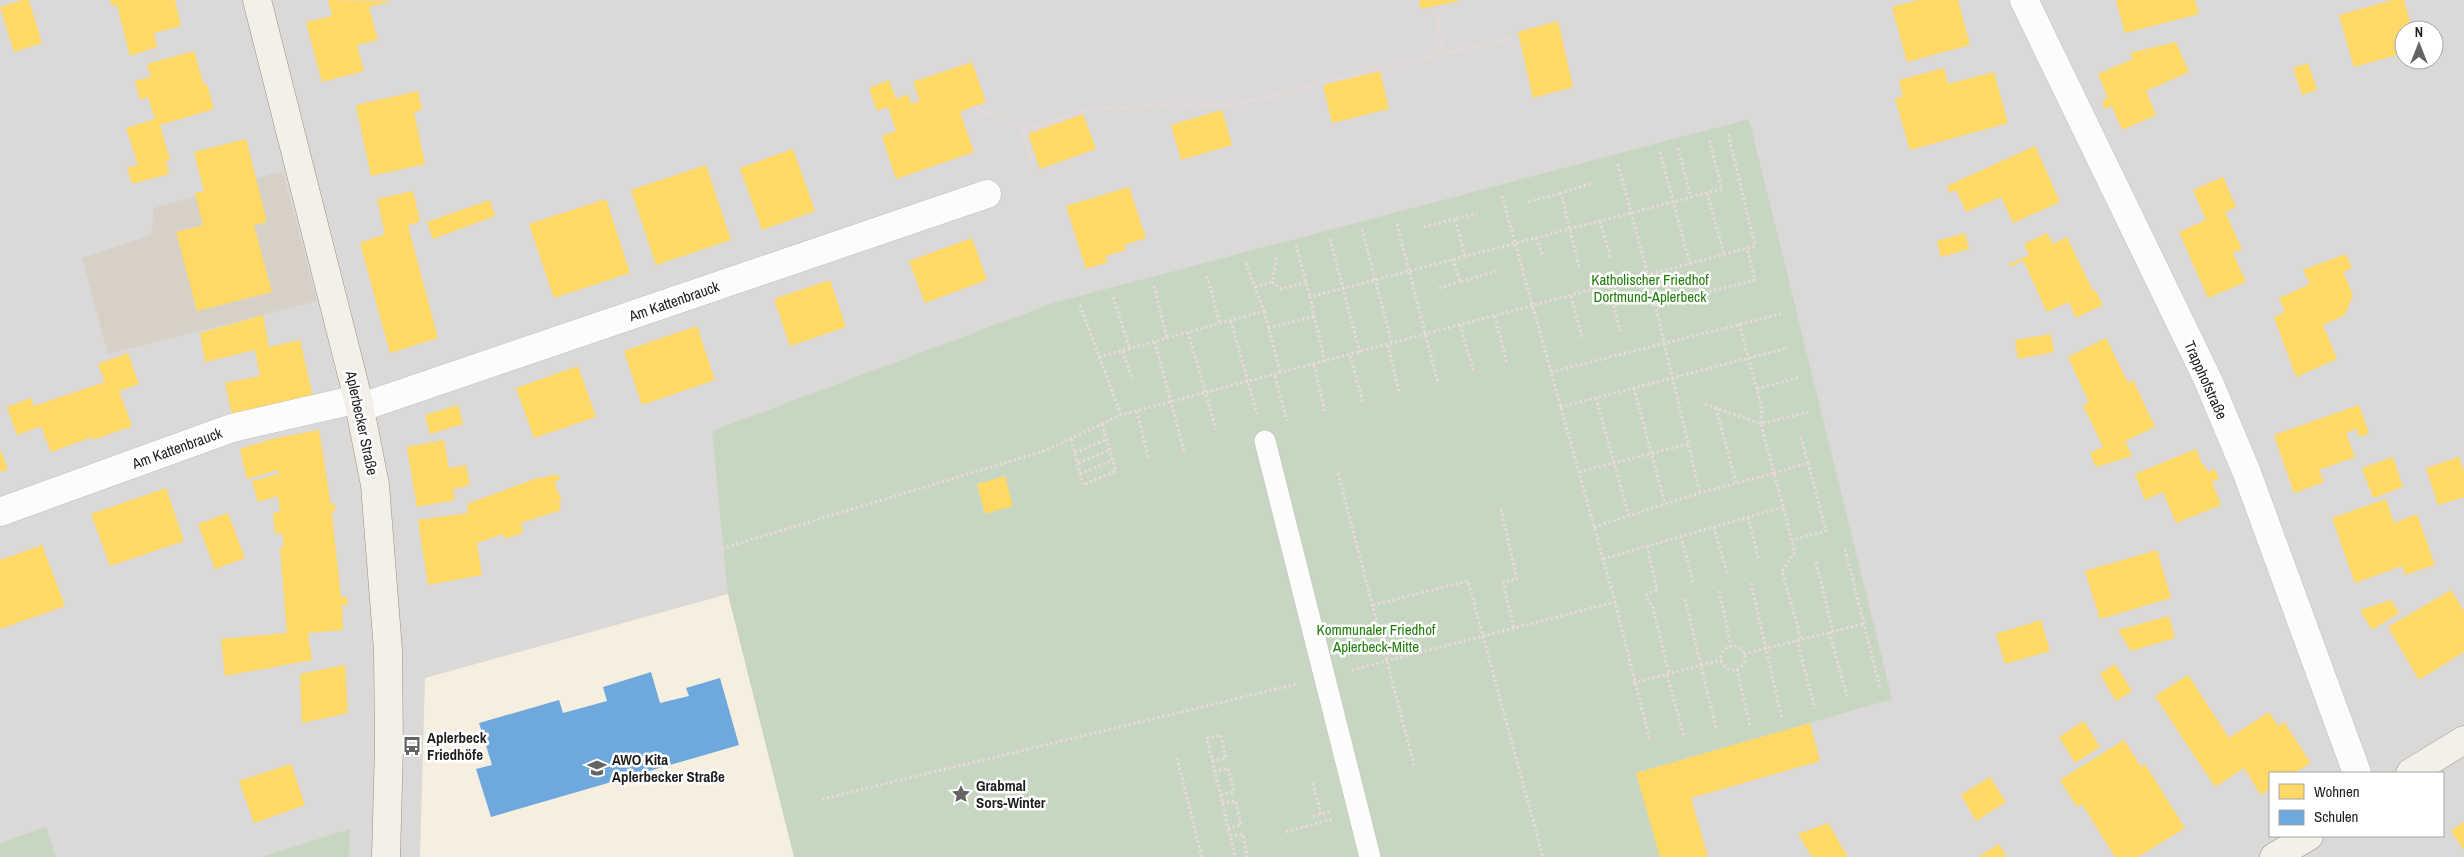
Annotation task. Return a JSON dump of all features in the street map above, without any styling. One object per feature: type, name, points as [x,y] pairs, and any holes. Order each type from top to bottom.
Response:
[{"type":"main road","name":"Aplerbecker Straße","points":[[257,0],[358,404],[375,485],[388,650],[389,746],[386,857]]},
{"type":"main road","points":[[2412,772],[2464,740]]},
{"type":"main road","points":[[2274,857],[2307,837]]},
{"type":"street","name":"Trapphofstraße","points":[[2024,0],[2212,389],[2247,474],[2357,772]]},
{"type":"street","name":"Am Kattenbrauck","points":[[0,512],[232,428],[358,404],[987,194]]},
{"type":"lane","points":[[1265,442],[1370,857]]},
{"type":"path","points":[[1438,15],[1441,54]]},
{"type":"path","points":[[972,107],[1022,128],[1035,128],[1087,110],[1182,104],[1228,106],[1510,38],[1515,54],[1522,53]]},
{"type":"path","points":[[1022,128],[1032,166]]},
{"type":"path","points":[[717,550],[1044,451],[1120,415],[1275,376],[1755,246],[1728,134]]},
{"type":"path","points":[[1310,297],[1722,188],[1709,139]]},
{"type":"path","points":[[1678,148],[1691,197]]},
{"type":"path","points":[[1660,152],[1690,264]]},
{"type":"path","points":[[1618,164],[1656,305],[1700,493]]},
{"type":"path","points":[[1528,202],[1593,183]]},
{"type":"path","points":[[1561,193],[1579,267]]},
{"type":"path","points":[[1707,193],[1724,254]]},
{"type":"path","points":[[1502,196],[1615,602],[1633,682],[1650,741]]},
{"type":"path","points":[[1424,227],[1477,213]]},
{"type":"path","points":[[1455,219],[1465,256]]},
{"type":"path","points":[[1600,220],[1611,259]]},
{"type":"path","points":[[1397,224],[1438,383]]},
{"type":"path","points":[[1362,229],[1376,280],[1399,392]]},
{"type":"path","points":[[1536,238],[1543,257]]},
{"type":"path","points":[[1330,239],[1360,353]]},
{"type":"path","points":[[1296,245],[1325,362]]},
{"type":"path","points":[[1656,305],[1755,280],[1747,248]]},
{"type":"path","points":[[1272,282],[1277,257]]},
{"type":"path","points":[[1453,259],[1460,282]]},
{"type":"path","points":[[1245,261],[1264,311],[1281,374]]},
{"type":"path","points":[[1439,288],[1497,272]]},
{"type":"path","points":[[1207,276],[1220,324]]},
{"type":"path","points":[[1272,282],[1281,289],[1306,282]]},
{"type":"path","points":[[1255,288],[1272,282]]},
{"type":"path","points":[[1154,286],[1168,338]]},
{"type":"path","points":[[1608,286],[1620,331]]},
{"type":"path","points":[[1571,296],[1582,337]]},
{"type":"path","points":[[1113,297],[1130,349]]},
{"type":"path","points":[[1080,305],[1120,415]]},
{"type":"path","points":[[1099,357],[1264,311]]},
{"type":"path","points":[[1551,372],[1781,314]]},
{"type":"path","points":[[1268,328],[1315,316]]},
{"type":"path","points":[[1495,316],[1507,364]]},
{"type":"path","points":[[1231,321],[1248,383]]},
{"type":"path","points":[[1740,324],[1762,408],[1761,424],[1792,540],[1794,552],[1782,571],[1815,709]]},
{"type":"path","points":[[1460,325],[1474,372]]},
{"type":"path","points":[[1188,332],[1216,429]]},
{"type":"path","points":[[1155,342],[1184,451]]},
{"type":"path","points":[[1560,407],[1788,348]]},
{"type":"path","points":[[1124,351],[1132,380]]},
{"type":"path","points":[[1350,356],[1363,402]]},
{"type":"path","points":[[1314,365],[1325,412]]},
{"type":"path","points":[[1275,376],[1287,423]]},
{"type":"path","points":[[1757,389],[1800,377]]},
{"type":"path","points":[[1634,388],[1665,504]]},
{"type":"path","points":[[1596,398],[1629,516]]},
{"type":"path","points":[[1705,404],[1761,424],[1808,412]]},
{"type":"path","points":[[1716,408],[1736,482]]},
{"type":"path","points":[[1137,411],[1148,458]]},
{"type":"path","points":[[1071,438],[1083,485],[1116,471],[1102,424]]},
{"type":"path","points":[[1792,540],[1826,531],[1801,437]]},
{"type":"path","points":[[1075,453],[1107,438]]},
{"type":"path","points":[[1579,472],[1688,444]]},
{"type":"path","points":[[1078,463],[1110,450]]},
{"type":"path","points":[[1080,474],[1113,460]]},
{"type":"path","points":[[1594,527],[1736,482],[1808,463]]},
{"type":"path","points":[[1338,474],[1414,765]]},
{"type":"path","points":[[1603,559],[1783,507]]},
{"type":"path","points":[[1501,509],[1517,579],[1503,582],[1514,628]]},
{"type":"path","points":[[1748,517],[1759,560]]},
{"type":"path","points":[[1714,527],[1727,573]]},
{"type":"path","points":[[1681,536],[1693,582]]},
{"type":"path","points":[[1647,546],[1657,590],[1647,594],[1647,598],[1653,608],[1684,736]]},
{"type":"path","points":[[1845,549],[1862,624],[1880,688]]},
{"type":"path","points":[[1816,562],[1847,696]]},
{"type":"path","points":[[1373,605],[1468,581],[1543,857]]},
{"type":"path","points":[[1750,583],[1767,648],[1782,719]]},
{"type":"path","points":[[1719,591],[1731,646]]},
{"type":"path","points":[[1685,599],[1716,728]]},
{"type":"path","points":[[822,799],[1324,677],[1615,602]]},
{"type":"path","points":[[1744,654],[1862,624]]},
{"type":"path","points":[[1731,646],[1740,648],[1744,654],[1744,662],[1736,669],[1728,668],[1721,660],[1723,651],[1731,646]]},
{"type":"path","points":[[1633,682],[1721,660]]},
{"type":"path","points":[[1736,669],[1750,727]]},
{"type":"path","points":[[1212,761],[1226,758],[1221,735],[1207,738],[1214,771],[1235,857]]},
{"type":"path","points":[[1177,758],[1202,857]]},
{"type":"path","points":[[1214,771],[1228,768],[1234,792],[1220,795]]},
{"type":"path","points":[[1313,783],[1321,814]]},
{"type":"path","points":[[1222,803],[1236,801],[1241,825],[1228,828]]},
{"type":"path","points":[[1286,832],[1359,812]]},
{"type":"path","points":[[1230,836],[1243,834],[1248,857]]},
{"type":"shaded area","points":[[0,0],[2464,0],[2464,857],[0,857]]},
{"type":"shaded area","points":[[283,171],[317,301],[108,354],[82,258],[151,235],[154,208]]},
{"type":"shaded area","points":[[716,544],[726,590],[421,677],[413,629]]},
{"type":"shaded area","name":"AWO Kita Aplerbecker Straße","points":[[728,594],[794,857],[420,857],[425,678]]},
{"type":"green space","points":[[1749,119],[1892,699],[1636,773],[1660,857],[794,857],[728,594],[712,431],[1053,303]]},
{"type":"green space","points":[[46,827],[56,857],[0,857],[0,843]]},
{"type":"green space","points":[[350,829],[349,857],[262,857]]},
{"type":"building: Wohnen","points":[[29,0],[42,43],[14,52],[0,7]]},
{"type":"building: Wohnen","points":[[110,0],[175,0],[181,26],[154,33],[157,47],[130,56],[117,5],[112,6]]},
{"type":"building: Wohnen","points":[[328,0],[392,1],[369,7],[378,40],[357,45],[364,71],[322,82],[306,22],[332,16]]},
{"type":"building: Wohnen","points":[[1419,0],[1458,0],[1459,1],[1421,9]]},
{"type":"building: Wohnen","points":[[1919,0],[1958,0],[1970,45],[1907,62],[1892,7]]},
{"type":"building: Wohnen","points":[[2116,0],[2195,0],[2199,14],[2125,33]]},
{"type":"building: Wohnen","points":[[2393,0],[2404,0],[2409,20],[2394,20],[2394,56],[2354,67],[2339,15]]},
{"type":"building: Wohnen","points":[[1558,21],[1573,87],[1533,98],[1518,32]]},
{"type":"building: Wohnen","points":[[2176,42],[2189,72],[2146,91],[2156,115],[2122,130],[2112,106],[2105,109],[2102,101],[2108,98],[2098,74],[2133,59],[2130,53]]},
{"type":"building: Wohnen","points":[[194,51],[204,85],[207,84],[214,109],[160,125],[170,160],[166,161],[169,174],[132,184],[127,168],[138,165],[126,128],[155,119],[148,97],[140,100],[135,81],[151,77],[147,64]]},
{"type":"building: Wohnen","points":[[972,62],[986,102],[960,112],[974,152],[896,179],[882,136],[896,131],[888,107],[877,111],[869,88],[889,80],[896,99],[908,94],[911,104],[920,101],[913,82]]},
{"type":"building: Wohnen","points":[[2308,63],[2317,90],[2302,95],[2293,68]]},
{"type":"building: Wohnen","points":[[1944,68],[1948,84],[1994,72],[2008,123],[1910,150],[1895,98],[1903,97],[1899,80]]},
{"type":"building: Wohnen","points":[[1380,71],[1389,109],[1332,123],[1323,85]]},
{"type":"building: Wohnen","points":[[418,91],[422,110],[414,112],[425,164],[371,176],[356,105]]},
{"type":"building: Wohnen","points":[[1222,110],[1232,145],[1181,160],[1171,125]]},
{"type":"building: Wohnen","points":[[1083,114],[1096,149],[1040,169],[1028,134]]},
{"type":"building: Wohnen","points":[[246,139],[267,222],[254,225],[272,292],[197,311],[176,232],[203,225],[195,193],[204,191],[194,152]]},
{"type":"building: Wohnen","points":[[2035,146],[2060,202],[2013,223],[2001,197],[1966,212],[1956,190],[1950,193],[1947,186]]},
{"type":"building: Wohnen","points":[[793,149],[815,211],[762,230],[740,168]]},
{"type":"building: Wohnen","points":[[706,165],[731,240],[656,265],[631,190]]},
{"type":"building: Wohnen","points":[[2223,177],[2236,207],[2225,212],[2242,249],[2233,253],[2246,282],[2208,298],[2179,232],[2206,220],[2193,190]]},
{"type":"building: Wohnen","points":[[1129,187],[1146,238],[1124,245],[1126,250],[1105,256],[1108,262],[1086,269],[1066,206]]},
{"type":"building: Wohnen","points":[[413,191],[420,221],[408,226],[438,338],[390,353],[360,243],[385,234],[377,199]]},
{"type":"building: Wohnen","points":[[606,199],[630,273],[554,298],[529,224]]},
{"type":"building: Wohnen","points":[[490,200],[495,216],[433,239],[427,222]]},
{"type":"building: Wohnen","points":[[1965,233],[1969,249],[1941,257],[1937,241]]},
{"type":"building: Wohnen","points":[[2047,233],[2053,244],[2067,237],[2093,291],[2095,290],[2103,305],[2076,318],[2069,302],[2047,312],[2023,260],[2010,267],[2009,264],[2029,255],[2024,244]]},
{"type":"building: Wohnen","points":[[972,238],[987,280],[925,303],[909,261]]},
{"type":"building: Wohnen","points":[[2346,254],[2352,268],[2343,272],[2353,295],[2345,315],[2323,325],[2337,359],[2296,377],[2274,317],[2285,312],[2279,298],[2310,284],[2303,270]]},
{"type":"building: Wohnen","points":[[830,280],[846,327],[790,346],[774,299]]},
{"type":"building: Wohnen","points":[[263,315],[269,347],[300,340],[313,397],[232,414],[225,383],[260,376],[255,350],[205,362],[200,333]]},
{"type":"building: Wohnen","points":[[697,326],[715,380],[642,405],[624,351]]},
{"type":"building: Wohnen","points":[[2051,334],[2054,352],[2018,359],[2015,340]]},
{"type":"building: Wohnen","points":[[2106,338],[2128,383],[2133,380],[2155,427],[2125,441],[2132,456],[2096,467],[2090,453],[2103,447],[2083,405],[2089,402],[2068,357]]},
{"type":"building: Wohnen","points":[[128,353],[139,384],[119,391],[132,426],[93,440],[92,437],[51,452],[41,426],[17,435],[7,407],[31,398],[34,406],[105,382],[98,364]]},
{"type":"building: Wohnen","points":[[578,366],[596,417],[534,438],[516,388]]},
{"type":"building: Wohnen","points":[[458,405],[463,424],[430,434],[425,415]]},
{"type":"building: Wohnen","points":[[2359,405],[2369,433],[2359,437],[2356,429],[2346,433],[2355,457],[2319,470],[2324,482],[2294,493],[2274,435]]},
{"type":"building: Wohnen","points":[[319,430],[331,505],[335,504],[336,510],[332,511],[332,514],[341,597],[347,597],[348,605],[342,605],[343,630],[308,633],[312,660],[225,676],[221,639],[287,633],[280,547],[284,546],[282,533],[275,534],[273,513],[280,512],[278,496],[258,502],[252,481],[279,474],[278,470],[247,479],[240,449],[272,439]]},
{"type":"building: Wohnen","points":[[444,440],[449,468],[466,465],[470,485],[453,489],[455,500],[417,507],[407,447]]},
{"type":"building: Wohnen","points":[[0,449],[8,469],[0,472]]},
{"type":"building: Wohnen","points":[[2196,449],[2203,466],[2205,465],[2208,472],[2215,469],[2219,479],[2212,482],[2221,505],[2176,523],[2163,492],[2145,500],[2135,474]]},
{"type":"building: Wohnen","points":[[2393,457],[2403,487],[2373,498],[2362,468]]},
{"type":"building: Wohnen","points":[[2459,457],[2464,471],[2464,497],[2438,505],[2426,468]]},
{"type":"building: Wohnen","points":[[558,475],[560,480],[554,482],[562,501],[559,502],[561,510],[521,523],[523,533],[505,539],[503,534],[477,543],[482,575],[428,585],[418,520],[468,513],[467,504],[540,477],[540,479]]},
{"type":"building: Wohnen","points":[[1005,476],[1013,506],[985,514],[977,484]]},
{"type":"building: Wohnen","points":[[166,488],[184,541],[110,566],[91,514]]},
{"type":"building: Wohnen","points":[[2386,499],[2394,523],[2417,514],[2435,565],[2405,575],[2402,566],[2355,583],[2332,518]]},
{"type":"building: Wohnen","points":[[228,513],[245,558],[215,569],[198,524]]},
{"type":"building: Wohnen","points":[[42,545],[65,606],[0,629],[0,560]]},
{"type":"building: Wohnen","points":[[2157,550],[2171,598],[2100,619],[2085,571]]},
{"type":"building: Wohnen","points":[[2451,590],[2464,611],[2464,652],[2419,680],[2388,627]]},
{"type":"building: Wohnen","points":[[2391,600],[2399,613],[2372,630],[2360,610]]},
{"type":"building: Wohnen","points":[[2169,616],[2175,638],[2131,651],[2118,630]]},
{"type":"building: Wohnen","points":[[2041,620],[2050,651],[2005,664],[1996,634]]},
{"type":"building: Wohnen","points":[[2115,664],[2132,691],[2116,701],[2100,674]]},
{"type":"building: Wohnen","points":[[345,665],[348,713],[302,723],[300,674]]},
{"type":"building: Wohnen","points":[[2188,675],[2229,738],[2269,712],[2278,726],[2284,722],[2311,763],[2296,772],[2269,772],[2269,790],[2261,795],[2244,768],[2215,787],[2155,696]]},
{"type":"building: Wohnen","points":[[2084,721],[2100,747],[2075,763],[2059,737]]},
{"type":"building: Wohnen","points":[[1810,723],[1820,761],[1691,798],[1708,857],[1660,857],[1636,773]]},
{"type":"building: Wohnen","points":[[2124,740],[2141,767],[2145,764],[2185,828],[2138,857],[2115,857],[2082,804],[2077,807],[2060,780]]},
{"type":"building: Wohnen","points":[[291,764],[305,805],[254,823],[239,781]]},
{"type":"building: Wohnen","points":[[1990,777],[2006,802],[1976,821],[1961,795]]},
{"type":"building: Wohnen","points":[[2464,822],[2464,850],[2451,831]]},
{"type":"building: Wohnen","points":[[1828,823],[1848,857],[1812,857],[1798,834]]},
{"type":"building: Wohnen","points":[[1999,844],[2007,857],[1978,857]]},
{"type":"building: Schulen","points":[[651,672],[660,703],[689,696],[686,688],[720,678],[739,745],[491,817],[476,769],[492,765],[479,723],[559,700],[563,713],[607,701],[603,687]]},
{"type":"place","name":"Aplerbeck Friedhöfe","points":[[412,746]]},
{"type":"place","name":"AWO Kita Aplerbecker Straße","points":[[597,768]]},
{"type":"place","name":"Grabmal Sors-Winter","points":[[961,794]]},
{"type":"park label","name":"Katholischer Friedhof Dortmund-Aplerbeck","points":[[1650,288]]},
{"type":"park label","name":"Kommunaler Friedhof Aplerbeck-Mitte","points":[[1376,638]]}]
